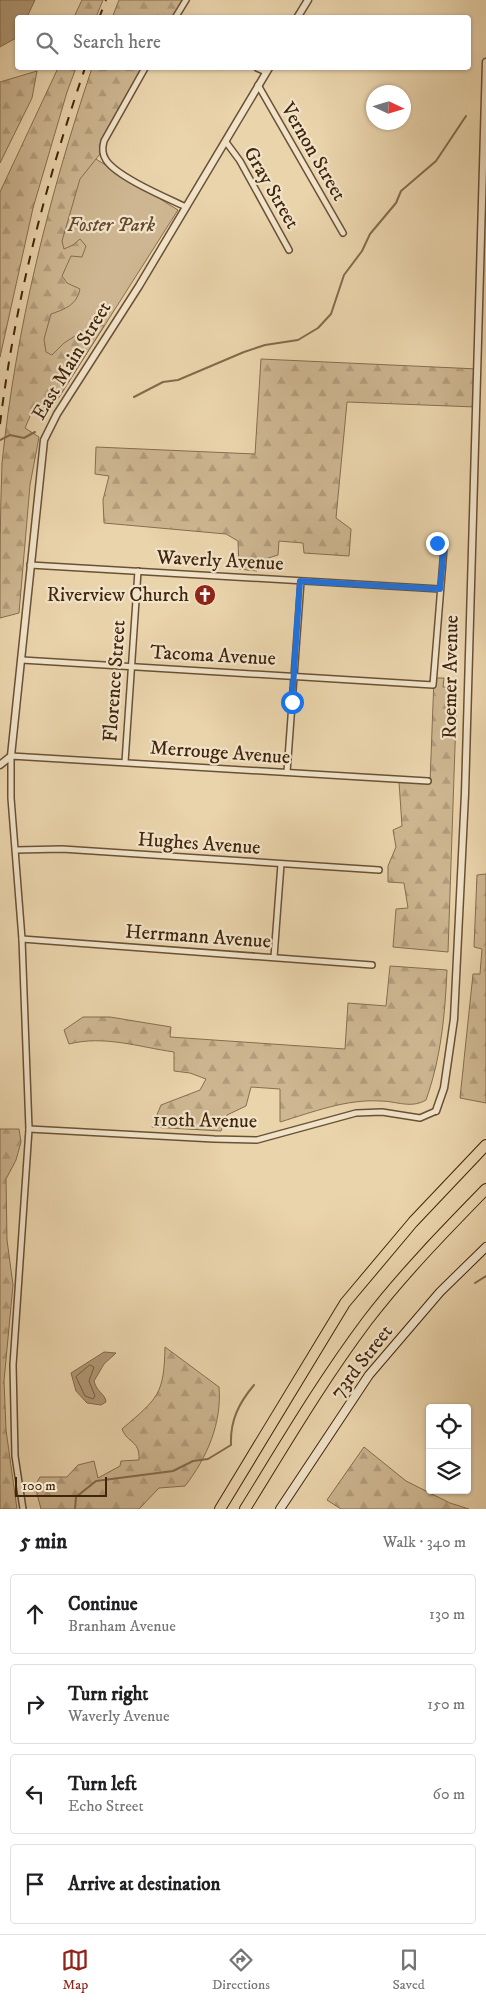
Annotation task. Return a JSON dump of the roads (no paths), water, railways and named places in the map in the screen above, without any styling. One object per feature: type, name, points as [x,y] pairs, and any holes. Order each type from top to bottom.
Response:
[{"type":"highway","points":[[220,1509],[345,1302],[413,1222],[486,1144]]},
{"type":"highway","points":[[245,1509],[304,1413],[367,1321],[433,1244],[486,1189]]},
{"type":"highway","points":[[433,1244],[486,1196]]},
{"type":"main road","name":"73rd Street","points":[[280,1509],[369,1375],[440,1292],[486,1247]]},
{"type":"street","points":[[176,15],[186,0]]},
{"type":"street","points":[[301,15],[308,0]]},
{"type":"street","name":"Roemer Avenue","points":[[436,1111],[444,1088],[454,1019],[465,794],[486,62]]},
{"type":"street","points":[[145,70],[108,134],[102,149],[107,161],[118,171],[186,207]]},
{"type":"street","name":"East Main Street","points":[[23,1509],[15,1456],[13,1365],[29,1129],[22,939],[12,798],[11,756],[44,440],[59,410],[226,142],[267,70]]},
{"type":"street","name":"Vernon Street","points":[[258,85],[343,234]]},
{"type":"street","name":"Gray Street","points":[[226,142],[240,161],[290,250]]},
{"type":"street","points":[[437,543],[444,548],[440,589]]},
{"type":"street","name":"Waverly Avenue","points":[[30,565],[440,589]]},
{"type":"street","name":"Florence Street","points":[[125,762],[138,571]]},
{"type":"street","points":[[287,772],[300,581]]},
{"type":"street","name":"Tacoma Avenue","points":[[22,660],[433,685],[440,589]]},
{"type":"street","points":[[0,765],[11,756]]},
{"type":"street","name":"Merrouge Avenue","points":[[11,756],[428,781]]},
{"type":"street","name":"Hughes Avenue","points":[[16,850],[62,849],[379,870]]},
{"type":"street","points":[[274,957],[281,864]]},
{"type":"street","name":"Herrmann Avenue","points":[[22,939],[372,965]]},
{"type":"street","name":"110th Avenue","points":[[29,1129],[214,1140],[257,1140],[356,1113],[382,1112],[420,1118],[436,1111]]},
{"type":"water","points":[[0,0],[35,0],[28,15],[15,15],[15,39],[0,47]]},
{"type":"water","points":[[104,1352],[116,1353],[104,1364],[94,1381],[106,1402],[101,1405],[87,1403],[76,1391],[71,1373]]},
{"type":"waterway","points":[[134,397],[163,382],[178,380],[244,352],[265,345],[298,340],[318,328],[331,314],[344,275],[362,251],[370,234],[396,203],[401,191],[436,161],[466,116]]},
{"type":"waterway","points":[[0,440],[10,435],[24,438],[35,432]]},
{"type":"waterway","points":[[475,1283],[486,1276]]},
{"type":"waterway","points":[[75,1509],[76,1497],[96,1481],[173,1471],[193,1461],[208,1459],[231,1445],[232,1428],[236,1412],[254,1385]]},
{"type":"railway","points":[[100,15],[106,0]]},
{"type":"railway","points":[[0,424],[14,333],[33,244],[44,200],[84,70]]},
{"type":"place","name":"Riverview Church","points":[[205,595]]},
{"type":"park label","name":"Foster Park","points":[[111,225]]}]
